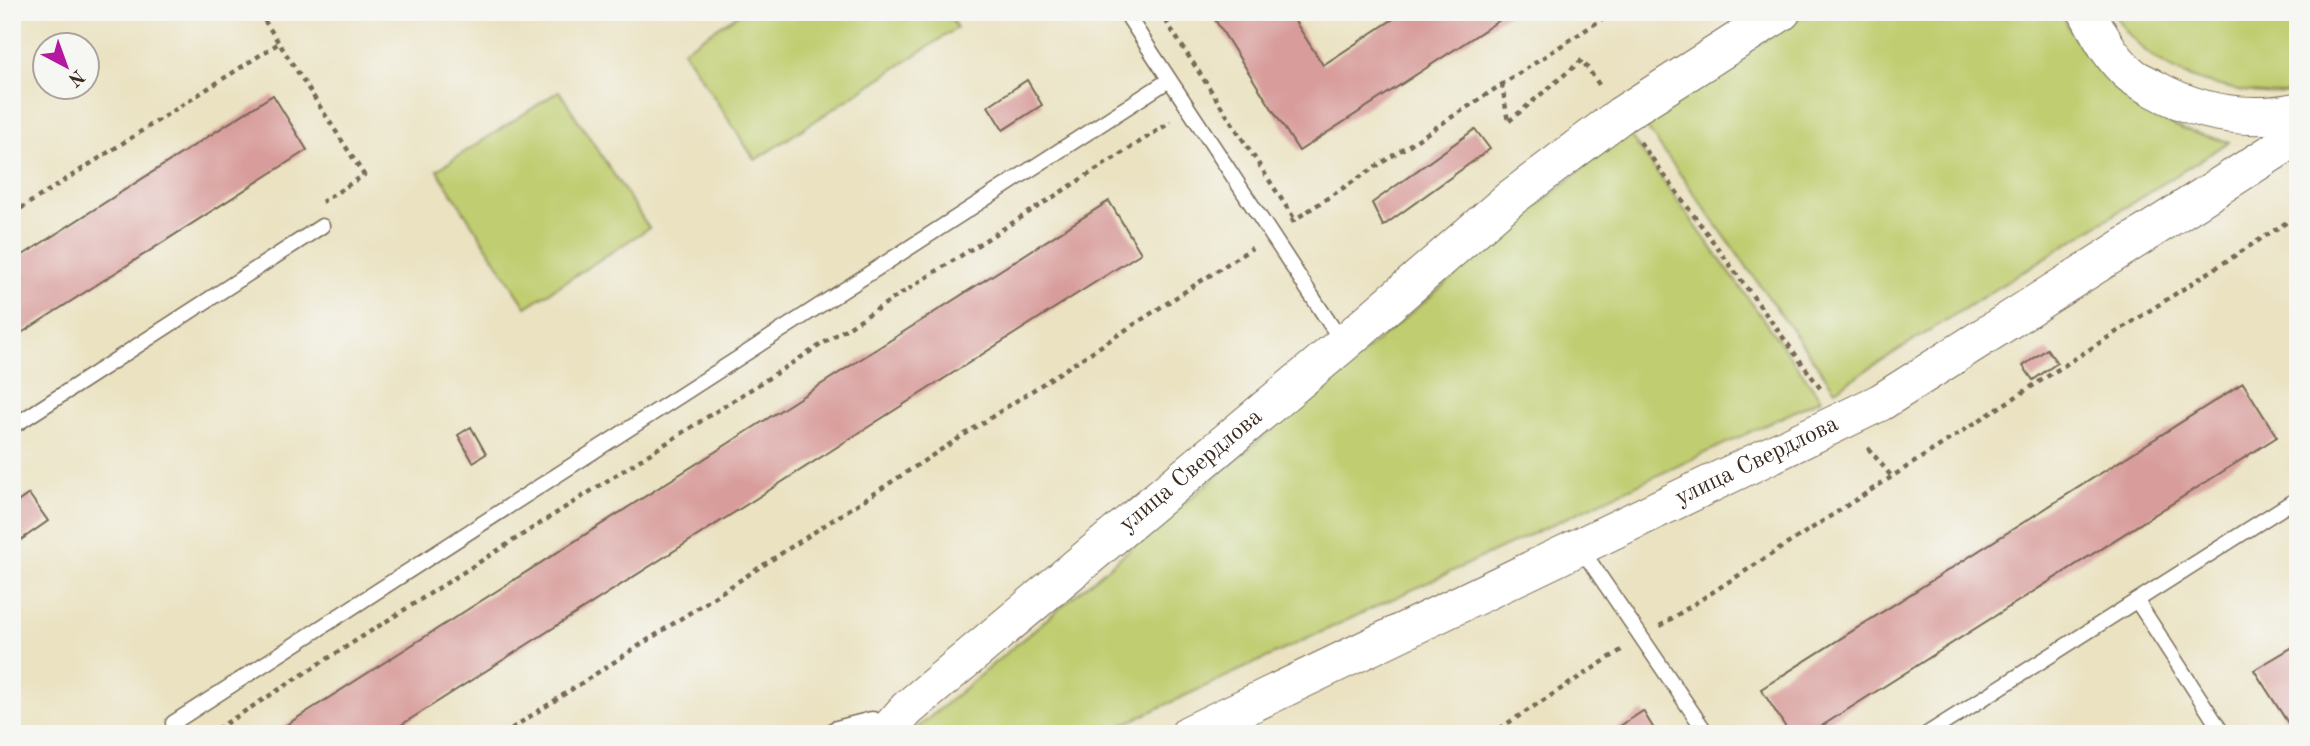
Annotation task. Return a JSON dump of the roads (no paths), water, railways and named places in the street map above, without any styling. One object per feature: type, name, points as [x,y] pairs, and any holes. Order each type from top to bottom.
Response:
[{"type":"main road","name":"улица Свердлова","points":[[881,725],[1343,344],[1511,198],[1620,115],[1782,12]]},
{"type":"main road","points":[[2087,12],[2104,43],[2130,75],[2180,103],[2230,115],[2277,116],[2298,111]]},
{"type":"main road","name":"улица Свердлова","points":[[1189,734],[1881,402],[2298,136]]},
{"type":"street","points":[[837,734],[881,725]]},
{"type":"lane","points":[[1125,12],[1343,344]]},
{"type":"lane","points":[[180,734],[173,723],[1169,80]]},
{"type":"lane","points":[[12,427],[322,226]]},
{"type":"lane","points":[[1927,734],[2298,498]]},
{"type":"lane","points":[[1579,545],[1707,734]]},
{"type":"lane","points":[[2137,601],[2222,734]]}]
